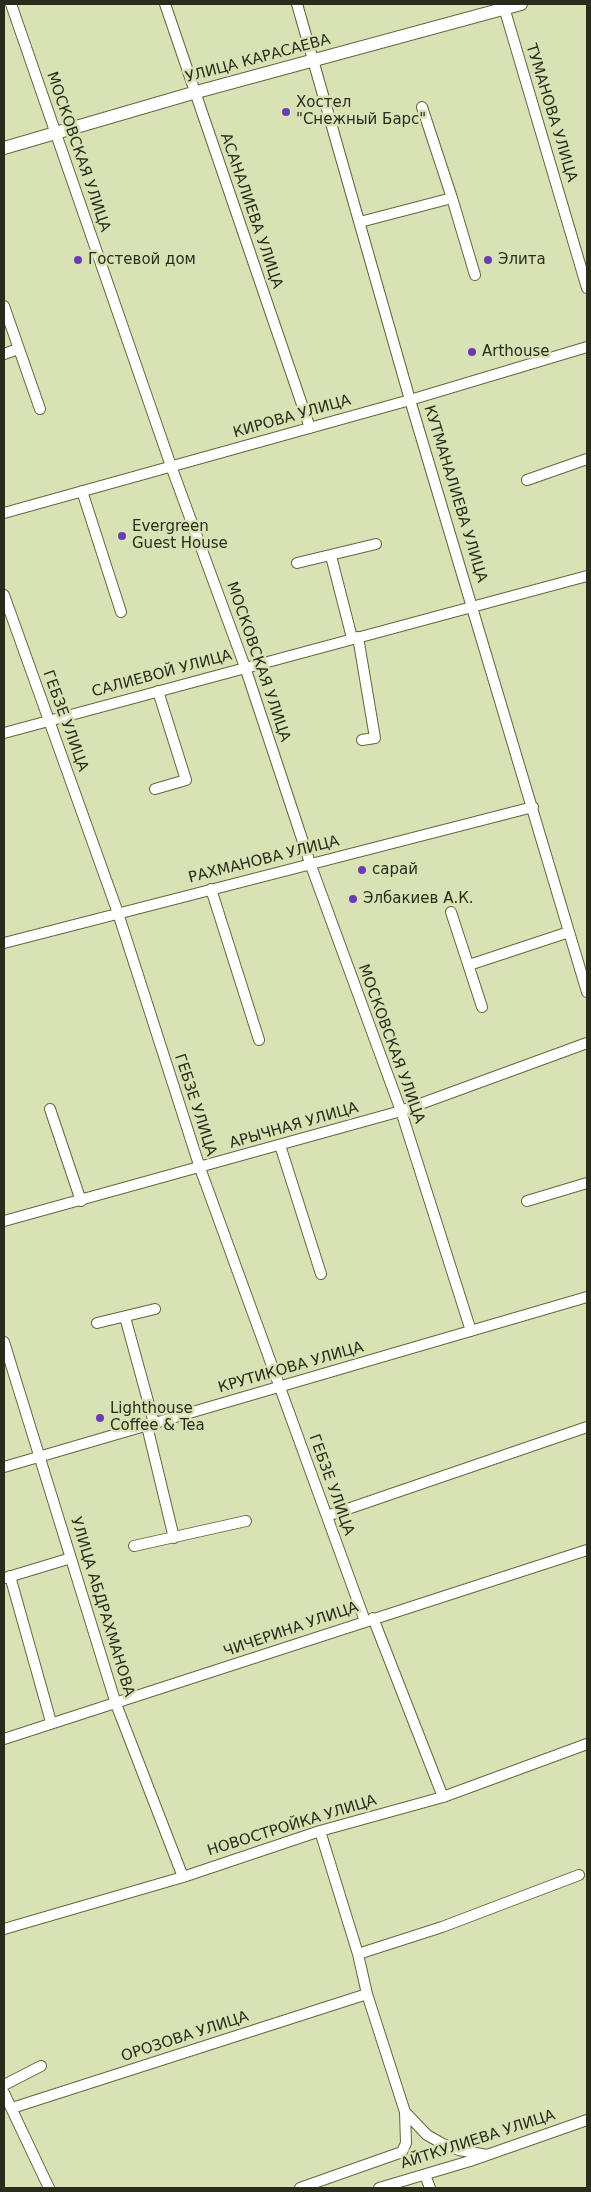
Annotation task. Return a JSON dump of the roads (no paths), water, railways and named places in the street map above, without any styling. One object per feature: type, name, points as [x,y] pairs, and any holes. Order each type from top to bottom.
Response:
[{"type":"main road","name":"УЛИЦА КАРАСАЕВА","points":[[4,148],[503,6],[521,4]]},
{"type":"street","name":"МОСКОВСКАЯ УЛИЦА","points":[[11,4],[171,466],[245,667],[310,864],[401,1111],[471,1331]]},
{"type":"street","name":"АСАНАЛИЕВА УЛИЦА","points":[[165,4],[310,428]]},
{"type":"street","name":"КУТМАНАЛИЕВА УЛИЦА","points":[[297,4],[315,60],[410,400],[473,605],[587,992]]},
{"type":"street","name":"ТУМАНОВА УЛИЦА","points":[[503,6],[587,288]]},
{"type":"street","points":[[422,107],[475,275]]},
{"type":"street","points":[[360,222],[452,198]]},
{"type":"street","points":[[4,306],[40,409]]},
{"type":"street","name":"КИРОВА УЛИЦА","points":[[4,513],[410,400],[587,347]]},
{"type":"street","points":[[4,354],[18,349]]},
{"type":"street","points":[[527,480],[587,459]]},
{"type":"street","points":[[82,491],[121,612]]},
{"type":"street","points":[[297,563],[376,544]]},
{"type":"street","points":[[331,556],[355,637],[375,738],[362,740]]},
{"type":"street","name":"САЛИЕВОЙ УЛИЦА","points":[[4,733],[473,605],[587,576]]},
{"type":"street","name":"ГЕБЗЕ УЛИЦА","points":[[4,595],[118,913],[200,1168],[278,1387],[327,1516],[444,1797]]},
{"type":"street","points":[[155,789],[186,780],[158,691]]},
{"type":"street","name":"РАХМАНОВА УЛИЦА","points":[[4,943],[532,807]]},
{"type":"street","points":[[211,889],[260,1040]]},
{"type":"street","points":[[452,912],[482,1007]]},
{"type":"street","points":[[469,965],[569,932]]},
{"type":"street","name":"АРЫЧНАЯ УЛИЦА","points":[[4,1221],[401,1111],[587,1043]]},
{"type":"street","points":[[50,1109],[81,1200]]},
{"type":"street","points":[[280,1145],[321,1274]]},
{"type":"street","points":[[527,1201],[587,1183]]},
{"type":"street","name":"КРУТИКОВА УЛИЦА","points":[[4,1467],[587,1297]]},
{"type":"street","points":[[97,1323],[125,1318],[155,1309]]},
{"type":"street","points":[[125,1318],[174,1538]]},
{"type":"street","name":"УЛИЦА АБДРАХМАНОВА","points":[[4,1342],[116,1704],[183,1877]]},
{"type":"street","points":[[327,1516],[587,1427]]},
{"type":"street","points":[[134,1546],[246,1521]]},
{"type":"street","name":"ЧИЧЕРИНА УЛИЦА","points":[[4,1739],[51,1722],[116,1704],[369,1619],[587,1550]]},
{"type":"street","points":[[51,1722],[7,1577],[71,1558]]},
{"type":"street","name":"НОВОСТРОЙКА УЛИЦА","points":[[4,1929],[183,1877],[320,1831],[444,1797],[587,1744]]},
{"type":"street","points":[[300,2188],[402,2152],[406,2143],[405,2112],[367,1994],[358,1954],[320,1831]]},
{"type":"street","points":[[358,1954],[442,1927],[580,1875]]},
{"type":"street","name":"ОРОЗОВА УЛИЦА","points":[[12,2108],[367,1994]]},
{"type":"street","points":[[4,2085],[41,2066]]},
{"type":"street","points":[[4,2093],[49,2188]]},
{"type":"street","points":[[405,2112],[427,2136],[459,2150],[487,2155]]},
{"type":"street","name":"АЙТКУЛИЕВА УЛИЦА","points":[[379,2188],[426,2175],[587,2120]]},
{"type":"street","points":[[426,2175],[430,2188]]},
{"type":"place","name":"Хостел \"Снежный Барс\"","points":[[286,112]]},
{"type":"place","name":"Гостевой дом","points":[[78,260]]},
{"type":"place","name":"Элита","points":[[488,260]]},
{"type":"place","name":"Arthouse","points":[[472,352]]},
{"type":"place","name":"Evergreen Guest House","points":[[122,536]]},
{"type":"place","name":"сарай","points":[[362,870]]},
{"type":"place","name":"Элбакиев А.К.","points":[[353,899]]},
{"type":"place","name":"Lighthouse Coffee & Tea","points":[[100,1418]]}]
